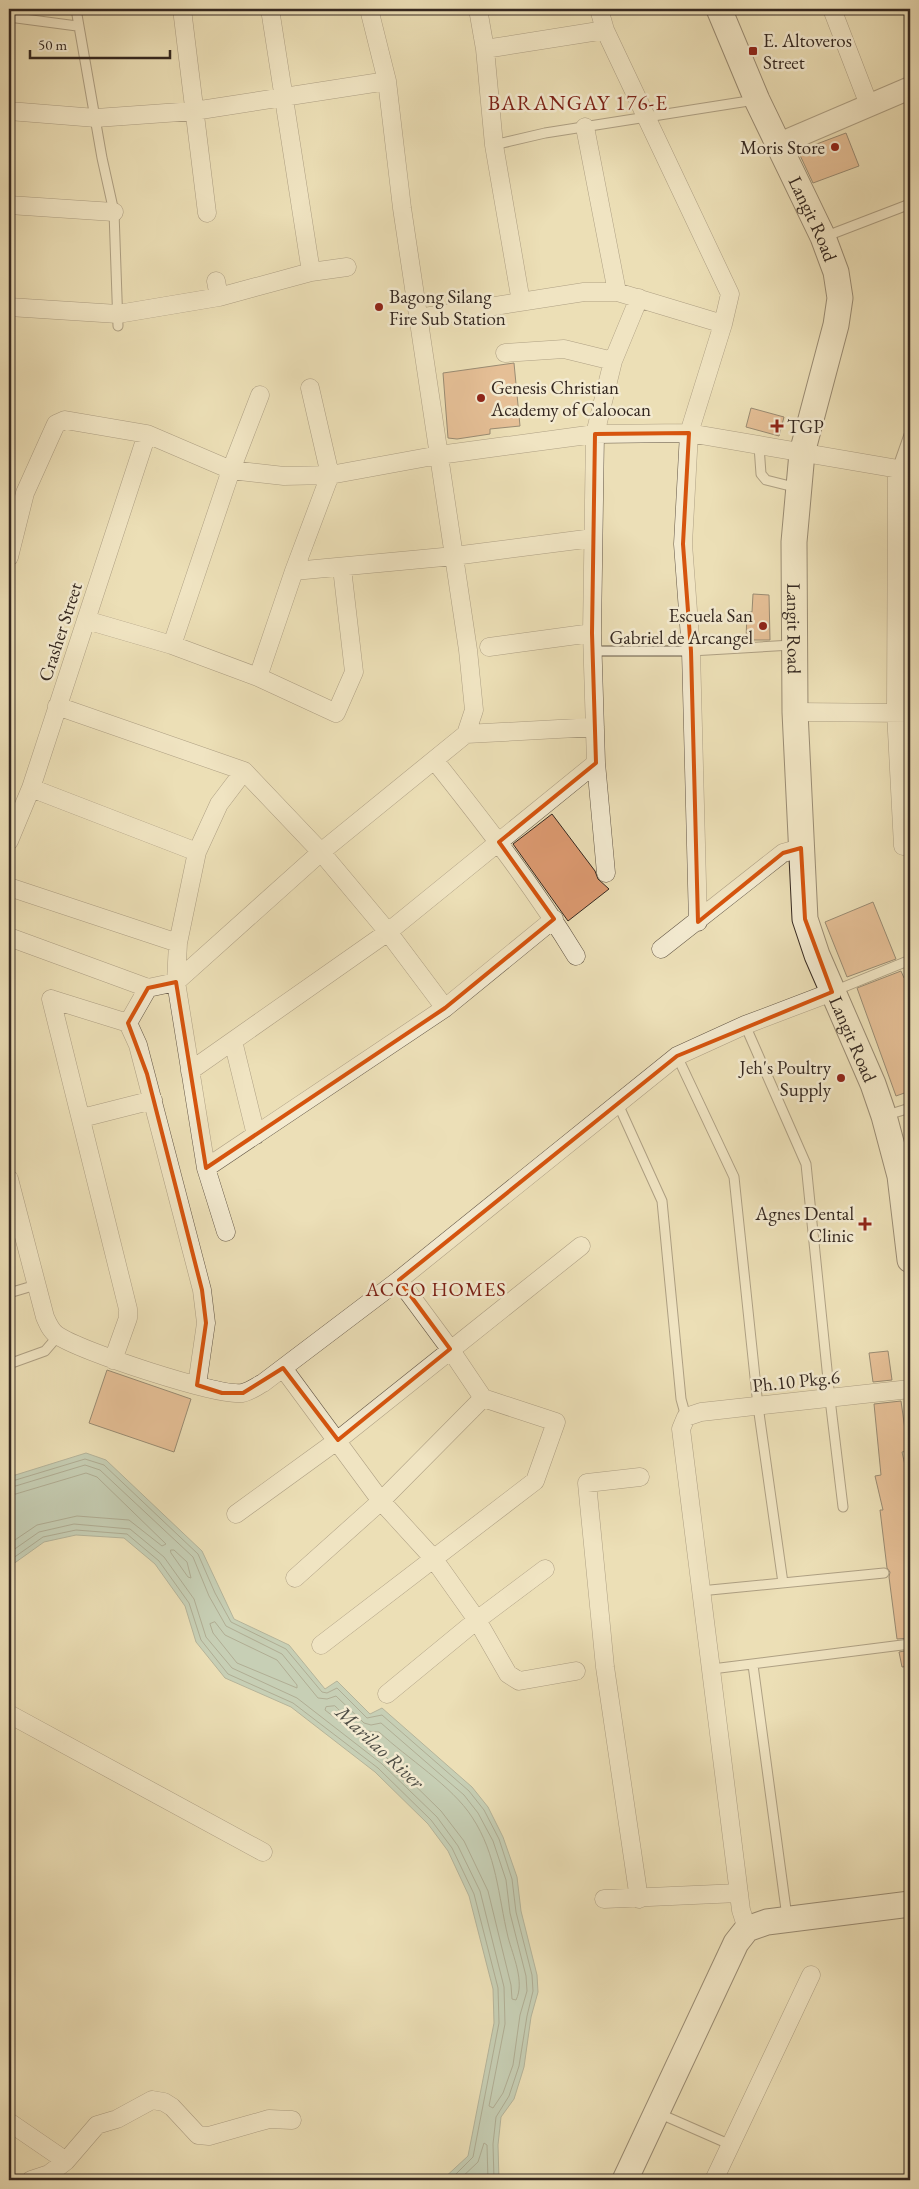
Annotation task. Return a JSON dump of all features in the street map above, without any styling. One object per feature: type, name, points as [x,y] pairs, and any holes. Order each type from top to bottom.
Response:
[{"type":"main road","name":"Langit Road","points":[[719,9],[757,100],[823,237],[836,272],[840,298],[836,325],[802,453],[794,542],[795,712],[805,919],[810,938],[873,1084],[884,1116],[900,1176],[910,1260]]},
{"type":"main road","points":[[625,2180],[736,1942],[747,1929],[767,1922],[910,1904]]},
{"type":"street","points":[[182,9],[208,214]]},
{"type":"street","points":[[270,9],[310,272]]},
{"type":"street","points":[[9,937],[148,988],[176,982],[321,852],[466,734],[474,710],[468,650],[402,208],[387,81],[368,9]]},
{"type":"street","points":[[478,9],[485,48],[494,146],[521,302]]},
{"type":"street","points":[[599,9],[605,30],[730,294],[723,324],[689,434],[682,544],[691,651],[698,922]]},
{"type":"street","points":[[835,10],[869,105]]},
{"type":"street","points":[[485,48],[605,30]]},
{"type":"street","points":[[9,111],[96,118],[194,112],[283,96],[387,81]]},
{"type":"street","points":[[779,144],[910,88]]},
{"type":"street","points":[[585,127],[617,292]]},
{"type":"street","points":[[9,205],[114,212]]},
{"type":"street","points":[[9,307],[118,320],[218,289],[310,272],[347,268]]},
{"type":"street","points":[[418,318],[584,292],[617,292],[723,324]]},
{"type":"street","points":[[606,873],[596,763],[592,642],[595,434],[613,361],[639,298]]},
{"type":"street","points":[[505,353],[564,349],[613,361]]},
{"type":"street","points":[[258,677],[294,571],[330,475],[310,388]]},
{"type":"street","points":[[172,645],[231,470],[260,395]]},
{"type":"street","points":[[9,557],[25,492],[56,424],[65,420],[76,420],[148,434],[231,470],[284,476],[330,475],[438,455],[595,434],[689,434],[903,470],[903,846]]},
{"type":"street","name":"Crasher Street","points":[[9,841],[31,788],[148,434]]},
{"type":"street","points":[[294,571],[454,556],[594,538]]},
{"type":"street","points":[[86,620],[172,645],[258,677],[336,713],[354,672],[342,568]]},
{"type":"street","points":[[489,647],[592,642]]},
{"type":"street","points":[[57,706],[244,771],[321,852],[388,932],[445,1008]]},
{"type":"street","points":[[795,712],[903,712]]},
{"type":"street","points":[[466,734],[595,727]]},
{"type":"street","points":[[435,761],[499,842],[554,919],[576,956]]},
{"type":"street","points":[[190,1071],[388,932],[596,763]]},
{"type":"street","points":[[226,1232],[206,1168],[176,982],[178,943],[197,852],[219,804],[244,771]]},
{"type":"street","points":[[31,788],[197,852]]},
{"type":"street","points":[[662,949],[783,853],[801,848]]},
{"type":"street","points":[[9,887],[178,943]]},
{"type":"street","points":[[206,1168],[445,1008],[554,919]]},
{"type":"street","points":[[128,1023],[148,988]]},
{"type":"street","points":[[9,1178],[44,1317],[50,1328],[58,1336],[113,1360],[222,1393],[243,1393],[263,1383],[399,1280],[535,1168],[677,1056],[745,1025],[832,992]]},
{"type":"street","points":[[113,1360],[128,1318],[128,1309],[82,1118],[50,1000],[128,1023],[138,1045],[202,1290],[206,1323],[197,1385]]},
{"type":"street","points":[[233,1041],[256,1135]]},
{"type":"street","points":[[82,1118],[153,1100]]},
{"type":"street","points":[[236,1514],[338,1440],[581,1246]]},
{"type":"street","points":[[321,1645],[535,1480],[556,1422],[483,1398],[450,1349],[399,1280]]},
{"type":"street","points":[[283,1368],[338,1440],[381,1502],[433,1558],[477,1620],[508,1674],[519,1681],[576,1671]]},
{"type":"street","name":"Ph.10 Pkg.6","points":[[686,1417],[701,1412],[910,1389]]},
{"type":"street","points":[[295,1578],[381,1502],[483,1398]]},
{"type":"street","points":[[686,1417],[681,1428],[700,1591],[712,1669],[740,1910],[747,1929]]},
{"type":"street","points":[[639,1899],[606,1667],[587,1483],[640,1477]]},
{"type":"street","points":[[388,1694],[477,1620],[545,1569]]},
{"type":"street","points":[[9,1714],[263,1852]]},
{"type":"street","points":[[604,1899],[639,1899],[739,1893]]},
{"type":"street","points":[[714,2180],[811,1974]]},
{"type":"street","points":[[31,2180],[49,2174],[66,2161],[97,2125],[118,2118],[152,2100],[164,2102],[172,2107],[198,2135],[209,2136],[269,2119],[292,2120]]},
{"type":"street","points":[[9,2122],[66,2161]]},
{"type":"lane","points":[[76,9],[77,26],[114,212],[118,320]]},
{"type":"lane","points":[[9,17],[77,26]]},
{"type":"lane","points":[[494,146],[545,133],[757,100]]},
{"type":"lane","points":[[823,237],[910,204]]},
{"type":"lane","points":[[903,470],[910,432]]},
{"type":"lane","points":[[760,446],[759,467],[761,474],[766,480],[798,488]]},
{"type":"lane","points":[[592,642],[691,651],[794,645]]},
{"type":"lane","points":[[832,992],[910,960]]},
{"type":"lane","points":[[745,1025],[806,1164],[843,1507]]},
{"type":"lane","points":[[677,1056],[734,1177],[758,1406],[783,1583]]},
{"type":"lane","points":[[618,1104],[662,1200],[681,1399],[686,1417]]},
{"type":"lane","points":[[884,1116],[910,1108]]},
{"type":"lane","points":[[9,1293],[36,1285]]},
{"type":"lane","points":[[9,1364],[45,1350],[58,1336]]},
{"type":"lane","points":[[700,1591],[884,1573]]},
{"type":"lane","points":[[712,1669],[910,1644]]},
{"type":"lane","points":[[753,1665],[788,1920]]},
{"type":"lane","points":[[656,2112],[731,2145]]},
{"type":"highlighted area","points":[[689,433],[683,544],[691,651],[698,922],[783,853],[801,848],[805,919],[832,992],[677,1056],[399,1280],[450,1349],[338,1440],[283,1368],[243,1393],[222,1393],[197,1385],[206,1323],[202,1290],[147,1074],[128,1023],[148,988],[176,982],[206,1168],[445,1008],[554,919],[499,842],[596,763],[592,633],[595,434]]},
{"type":"water","name":"Marilao River","points":[[86,1453],[106,1460],[202,1551],[234,1619],[289,1645],[325,1689],[337,1681],[370,1714],[382,1708],[472,1787],[488,1807],[503,1837],[517,1877],[521,1911],[537,1975],[538,1992],[531,2017],[524,2067],[514,2099],[501,2117],[498,2145],[499,2180],[442,2180],[468,2156],[494,2023],[493,1989],[469,1896],[448,1851],[428,1824],[375,1772],[291,1707],[225,1678],[196,1642],[185,1606],[155,1564],[124,1538],[76,1535],[44,1542],[9,1567],[9,1477]]},
{"type":"building","points":[[846,133],[859,166],[813,183],[798,151]]},
{"type":"building","name":"Genesis Christian Academy of Caloocan","points":[[514,363],[520,426],[490,429],[490,434],[457,439],[448,438],[443,373]]},
{"type":"building","points":[[751,408],[784,417],[779,436],[746,427]]},
{"type":"building","points":[[753,594],[769,595],[770,640],[746,640],[747,612],[752,612]]},
{"type":"building","points":[[552,814],[595,871],[598,879],[609,889],[568,921],[513,844]]},
{"type":"building","points":[[873,902],[896,959],[847,977],[825,922]]},
{"type":"building","points":[[901,971],[904,978],[910,975],[910,1091],[896,1096],[857,988]]},
{"type":"building","points":[[888,1351],[892,1380],[873,1382],[869,1353]]},
{"type":"building","points":[[107,1370],[191,1399],[174,1452],[89,1423]]},
{"type":"building","points":[[901,1401],[908,1451],[902,1452],[910,1487],[907,1488],[910,1512],[910,1638],[897,1639],[889,1577],[890,1572],[887,1568],[880,1510],[883,1510],[875,1476],[881,1475],[874,1404]]},
{"type":"building","points":[[910,1650],[910,1666],[902,1667],[899,1652]]},
{"type":"place","name":"E. Altoveros Street","points":[[753,51]]},
{"type":"place","name":"Moris Store","points":[[835,147]]},
{"type":"place","name":"Bagong Silang Fire Sub Station","points":[[379,307]]},
{"type":"place","name":"Genesis Christian Academy of Caloocan","points":[[481,398]]},
{"type":"place","name":"TGP","points":[[777,426]]},
{"type":"place","name":"Escuela San Gabriel de Arcangel","points":[[763,626]]},
{"type":"place","name":"Jeh's Poultry Supply","points":[[841,1078]]},
{"type":"place","name":"Agnes Dental Clinic","points":[[865,1224]]},
{"type":"district","name":"BARANGAY 176-E","points":[[578,102]]},
{"type":"district","name":"ACCO HOMES","points":[[436,1289]]}]
